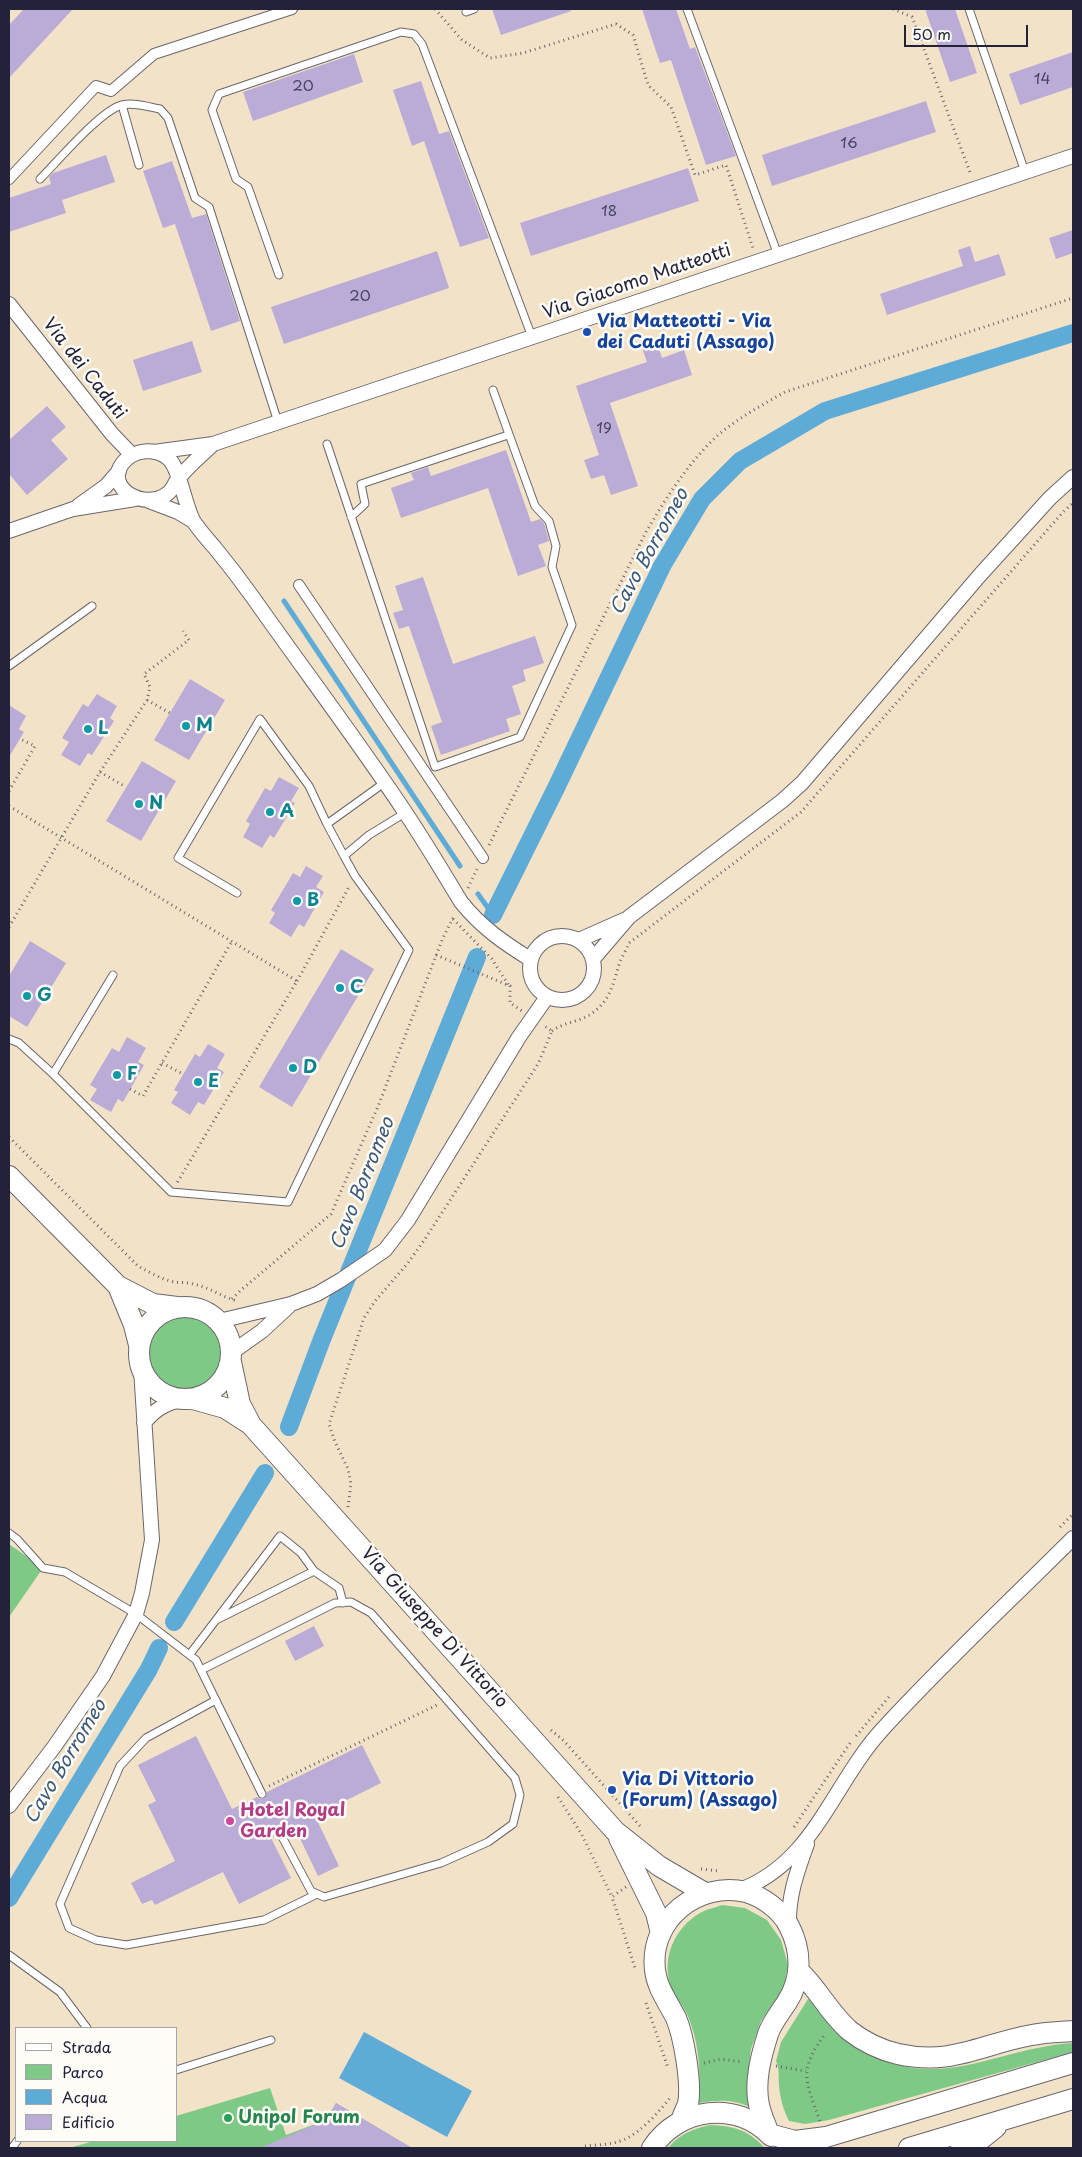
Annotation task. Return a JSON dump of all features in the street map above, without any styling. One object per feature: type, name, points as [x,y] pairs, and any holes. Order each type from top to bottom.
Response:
[{"type":"main road","points":[[9,1176],[118,1286],[153,1304],[197,1308],[219,1321],[228,1336],[240,1404],[251,1425]]},
{"type":"main road","points":[[118,1286],[134,1325],[139,1345],[141,1369],[148,1382],[158,1391],[171,1397],[225,1408],[251,1425]]},
{"type":"main road","points":[[139,1345],[143,1333],[152,1320],[161,1313],[176,1307]]},
{"type":"main road","points":[[188,1399],[206,1394],[215,1388],[226,1376],[231,1357]]},
{"type":"main road","name":"Via Giuseppe Di Vittorio","points":[[251,1425],[616,1832],[659,1866],[705,1893]]},
{"type":"main road","name":"Via Giuseppe Di Vittorio","points":[[616,1832],[656,1913],[661,1933]]},
{"type":"main road","points":[[680,2121],[688,2103],[688,2066],[680,2029],[666,2002],[656,1976],[655,1956],[661,1933],[667,1922],[680,1907],[705,1893],[718,1890],[748,1893],[769,1903],[778,1911],[789,1926],[797,1944],[798,1971],[793,1992],[769,2032],[758,2076],[759,2104],[774,2141]]},
{"type":"main road","points":[[798,1971],[813,1985],[837,2018],[852,2032],[883,2051],[919,2059],[946,2058],[1032,2035],[1073,2031]]},
{"type":"main road","points":[[652,2148],[666,2131],[680,2121],[704,2113],[734,2114],[748,2119],[774,2141],[795,2141],[826,2137],[1073,2063]]},
{"type":"main road","points":[[909,2148],[1073,2099]]},
{"type":"main road","points":[[961,2148],[980,2140],[999,2124],[1015,2116]]},
{"type":"street","points":[[9,179],[96,86],[111,92],[154,54],[292,9]]},
{"type":"street","name":"Via Giacomo Matteotti","points":[[154,452],[213,444],[1073,156]]},
{"type":"street","name":"Via dei Caduti","points":[[9,304],[112,434],[132,455]]},
{"type":"street","name":"Via Giacomo Matteotti","points":[[178,480],[213,444]]},
{"type":"street","points":[[74,510],[106,486],[119,471],[122,464],[132,455],[140,452],[154,452],[167,457],[173,463],[193,521],[236,574],[384,782],[461,902],[471,915],[498,940],[530,959]]},
{"type":"street","points":[[119,471],[120,482],[124,490],[142,500],[178,512],[193,521]]},
{"type":"street","points":[[593,959],[629,917],[782,801],[802,783],[980,575],[1050,498],[1073,478]]},
{"type":"street","points":[[9,531],[74,510],[158,499],[168,493],[178,480]]},
{"type":"street","points":[[299,585],[483,858]]},
{"type":"street","points":[[579,940],[629,917]]},
{"type":"street","points":[[560,935],[570,936],[579,940],[585,945],[593,959],[594,970],[592,980],[583,993],[568,1000],[558,1000],[547,997],[538,991],[532,981],[529,970],[530,959],[538,946],[550,938],[560,935]]},
{"type":"street","points":[[219,1321],[292,1304],[317,1294],[376,1257],[408,1220],[547,997]]},
{"type":"street","points":[[231,1357],[292,1304]]},
{"type":"street","points":[[9,1806],[54,1747],[103,1676],[136,1614],[152,1540],[141,1369]]},
{"type":"street","points":[[144,1423],[153,1412],[165,1404],[188,1399]]},
{"type":"street","points":[[737,1891],[757,1884],[778,1870],[808,1838],[848,1776],[879,1733],[1073,1538]]},
{"type":"street","points":[[789,1926],[789,1904],[794,1879],[808,1838]]},
{"type":"lane","points":[[466,12],[474,9]]},
{"type":"lane","points":[[688,9],[778,255]]},
{"type":"lane","points":[[969,9],[1025,172]]},
{"type":"lane","points":[[279,275],[248,187],[236,179],[212,110],[219,94],[401,32],[414,34],[422,44],[532,336]]},
{"type":"lane","points":[[122,105],[139,165]]},
{"type":"lane","points":[[40,179],[101,118],[122,105],[160,109],[168,118],[194,198],[210,207],[278,422]]},
{"type":"lane","points":[[327,444],[435,767],[520,737],[572,625],[552,567],[556,546],[549,521],[535,506],[493,390]]},
{"type":"lane","points":[[351,517],[365,504],[361,484],[508,435]]},
{"type":"lane","points":[[9,666],[92,606]]},
{"type":"lane","points":[[9,1039],[19,1043],[53,1074],[171,1192],[288,1202],[409,950],[355,876],[309,786],[260,719],[178,858],[237,893]]},
{"type":"lane","points":[[327,824],[384,782]]},
{"type":"lane","points":[[344,856],[405,812]]},
{"type":"lane","points":[[53,1074],[113,975]]},
{"type":"lane","points":[[9,1533],[17,1538],[43,1568],[65,1572],[136,1614],[196,1660],[260,1792]]},
{"type":"lane","points":[[190,1654],[280,1536],[301,1553],[314,1571],[339,1588],[343,1603]]},
{"type":"lane","points":[[216,1620],[314,1571]]},
{"type":"lane","points":[[201,1670],[335,1603],[351,1602],[371,1613],[516,1778],[520,1795],[513,1824],[488,1842],[440,1863],[324,1897],[310,1891],[280,1833]]},
{"type":"lane","points":[[216,1700],[146,1738],[120,1766],[60,1904],[69,1928],[96,1940],[126,1945],[264,1920],[317,1894]]},
{"type":"lane","points":[[9,1954],[60,1992],[87,2027]]},
{"type":"lane","points":[[178,2069],[271,2040]]},
{"type":"path","points":[[435,9],[462,40],[490,58],[524,53],[616,24],[633,35],[648,85],[671,107],[695,175],[726,165],[757,261]]},
{"type":"path","points":[[893,9],[912,17],[976,188]]},
{"type":"path","points":[[232,1300],[240,1291],[331,1214],[379,1104],[436,955],[461,902],[646,532],[665,499],[688,468],[717,437],[747,413],[785,392],[1073,298]]},
{"type":"path","points":[[9,926],[100,772],[147,700],[150,686],[144,674],[189,640],[183,631]]},
{"type":"path","points":[[147,700],[170,713]]},
{"type":"path","points":[[9,791],[35,746],[20,739]]},
{"type":"path","points":[[100,772],[126,787]]},
{"type":"path","points":[[9,806],[297,981]]},
{"type":"path","points":[[171,1192],[297,981],[355,876]]},
{"type":"path","points":[[342,1500],[348,1508],[351,1484],[348,1469],[329,1424],[364,1318],[374,1302],[408,1263],[425,1239],[538,1064],[552,1031],[510,1003],[510,986],[492,959],[453,919]]},
{"type":"path","points":[[130,1089],[143,1096],[232,941]]},
{"type":"path","points":[[436,955],[510,986]]},
{"type":"path","points":[[162,1063],[183,1074]]},
{"type":"path","points":[[9,1137],[138,1266],[158,1277],[175,1282],[193,1284],[232,1300],[249,1304],[253,1314]]},
{"type":"path","points":[[1055,1532],[1073,1514]]},
{"type":"path","points":[[792,1832],[842,1753],[867,1721],[894,1692]]},
{"type":"path","points":[[260,1792],[447,1700]]},
{"type":"path","points":[[548,1728],[564,1741],[642,1828]]},
{"type":"path","points":[[554,1791],[582,1835],[612,1897]]},
{"type":"path","points":[[693,1868],[726,1872]]},
{"type":"green space","points":[[185,1317],[205,1323],[215,1333],[221,1353],[215,1373],[205,1383],[185,1389],[165,1383],[155,1373],[149,1353],[155,1333],[165,1323]]},
{"type":"green space","points":[[9,1544],[43,1568],[9,1617]]},
{"type":"green space","points":[[722,1905],[745,1908],[767,1920],[781,1940],[788,1965],[784,1988],[761,2021],[751,2049],[747,2082],[750,2107],[725,2101],[699,2103],[699,2068],[694,2034],[687,2014],[673,1992],[669,1978],[669,1956],[672,1946],[683,1927],[702,1912]]},
{"type":"green space","points":[[808,1999],[832,2027],[859,2049],[888,2062],[915,2068],[941,2069],[1044,2047],[1073,2043],[1073,2052],[829,2120],[805,2124],[789,2121],[781,2099],[776,2061],[781,2042]]},
{"type":"green space","name":"Unipol Forum","points":[[270,2088],[286,2135],[326,2120],[336,2103],[412,2148],[69,2148],[90,2142],[178,2142],[178,2115]]},
{"type":"green space","points":[[710,2125],[727,2126],[740,2130],[753,2137],[765,2148],[668,2148],[687,2133]]},
{"type":"water","points":[[364,2032],[472,2091],[447,2137],[339,2078]]},
{"type":"building","points":[[24,9],[73,9],[9,78],[9,25]]},
{"type":"building","points":[[492,9],[570,9],[571,11],[501,35]]},
{"type":"building","points":[[642,9],[676,9],[690,49],[695,47],[736,156],[706,165],[671,60],[660,63]]},
{"type":"building","points":[[925,9],[955,9],[977,73],[950,82]]},
{"type":"building","points":[[1073,52],[1073,87],[1020,105],[1009,74]]},
{"type":"building","points":[[354,54],[363,82],[253,121],[243,92]]},
{"type":"building","points":[[421,81],[439,134],[449,131],[489,238],[460,247],[424,141],[412,146],[393,90]]},
{"type":"building","points":[[926,101],[936,132],[772,186],[762,155]]},
{"type":"building","points":[[106,155],[115,182],[62,200],[66,213],[9,232],[9,198],[51,184],[49,177],[53,173]]},
{"type":"building","points":[[172,161],[192,218],[206,214],[240,321],[211,331],[175,224],[163,228],[143,171]]},
{"type":"building","points":[[688,168],[699,201],[531,256],[520,223]]},
{"type":"building","points":[[1073,230],[1073,253],[1056,259],[1049,238]]},
{"type":"building","points":[[970,246],[975,262],[999,254],[1006,275],[887,315],[880,294],[963,266],[958,250]]},
{"type":"building","points":[[437,251],[449,288],[284,344],[271,307]]},
{"type":"building","points":[[656,340],[662,358],[684,350],[692,375],[610,403],[638,486],[611,495],[604,475],[591,479],[584,460],[599,455],[576,386],[647,362],[641,345]]},
{"type":"building","points":[[192,341],[202,372],[143,391],[133,360]]},
{"type":"building","points":[[47,406],[66,427],[51,440],[68,459],[27,495],[9,474],[9,440]]},
{"type":"building","points":[[506,450],[531,522],[540,519],[544,523],[549,541],[538,545],[546,566],[518,576],[488,488],[401,518],[391,488],[414,480],[411,473],[428,467],[431,476]]},
{"type":"building","points":[[423,577],[453,664],[535,636],[544,663],[523,670],[526,681],[512,686],[521,714],[506,719],[510,731],[441,755],[431,726],[442,722],[409,626],[399,629],[393,613],[403,610],[395,586]]},
{"type":"building","name":"M","points":[[190,679],[225,700],[189,760],[154,740]]},
{"type":"building","name":"L","points":[[97,694],[117,706],[110,718],[114,721],[92,755],[88,753],[80,766],[61,755],[69,742],[62,738],[83,704],[88,707]]},
{"type":"building","points":[[9,705],[26,716],[19,729],[24,732],[9,757]]},
{"type":"building","name":"N","points":[[142,761],[176,781],[141,841],[106,821]]},
{"type":"building","name":"A","points":[[279,777],[299,788],[291,801],[295,803],[274,838],[270,835],[262,848],[243,837],[250,824],[246,821],[265,788],[271,791]]},
{"type":"building","name":"B","points":[[306,866],[323,876],[316,887],[324,892],[304,927],[299,924],[291,937],[269,923],[275,913],[271,910],[293,873],[300,877]]},
{"type":"building","name":"G","points":[[30,941],[66,963],[27,1027],[9,1016],[9,976]]},
{"type":"building","points":[[341,949],[374,969],[292,1107],[259,1087]]},
{"type":"building","name":"F","points":[[127,1037],[146,1048],[138,1062],[144,1065],[123,1102],[118,1099],[111,1112],[90,1100],[97,1089],[90,1085],[112,1048],[119,1052]]},
{"type":"building","name":"E","points":[[208,1044],[225,1054],[217,1068],[224,1072],[204,1105],[198,1102],[190,1115],[171,1103],[178,1092],[174,1090],[195,1054],[200,1057]]},
{"type":"building","points":[[314,1626],[324,1646],[295,1661],[285,1641]]},
{"type":"building","name":"Hotel Royal Garden","points":[[196,1736],[232,1809],[257,1797],[265,1798],[267,1792],[362,1745],[381,1783],[315,1816],[339,1866],[318,1876],[294,1826],[285,1831],[280,1828],[275,1831],[275,1836],[271,1838],[291,1878],[239,1904],[223,1872],[155,1905],[152,1900],[142,1904],[131,1883],[175,1861],[148,1805],[156,1801],[138,1765]]},
{"type":"building","points":[[336,2103],[412,2148],[260,2148],[326,2120]]},
{"type":"waterway","name":"Cavo Borromeo","points":[[493,915],[662,566],[702,499],[740,461],[825,411],[1073,333]]},
{"type":"waterway","points":[[284,601],[460,866]]},
{"type":"waterway","points":[[478,894],[493,915]]},
{"type":"waterway","name":"Cavo Borromeo","points":[[289,1427],[322,1339],[477,957]]},
{"type":"waterway","name":"Cavo Borromeo","points":[[174,1622],[265,1473]]},
{"type":"waterway","name":"Cavo Borromeo","points":[[9,1898],[149,1669],[159,1648]]},
{"type":"place","name":"Via Matteotti - Via dei Caduti (Assago)","points":[[587,332]]},
{"type":"place","name":"M","points":[[186,726]]},
{"type":"place","name":"L","points":[[88,729]]},
{"type":"place","name":"N","points":[[139,804]]},
{"type":"place","name":"A","points":[[270,812]]},
{"type":"place","name":"B","points":[[297,901]]},
{"type":"place","name":"C","points":[[340,988]]},
{"type":"place","name":"G","points":[[27,996]]},
{"type":"place","name":"D","points":[[293,1068]]},
{"type":"place","name":"F","points":[[117,1075]]},
{"type":"place","name":"E","points":[[198,1082]]},
{"type":"place","name":"Via Di Vittorio (Forum) (Assago)","points":[[612,1790]]},
{"type":"place","name":"Hotel Royal Garden","points":[[230,1821]]},
{"type":"place","name":"Unipol Forum","points":[[228,2118]]}]
